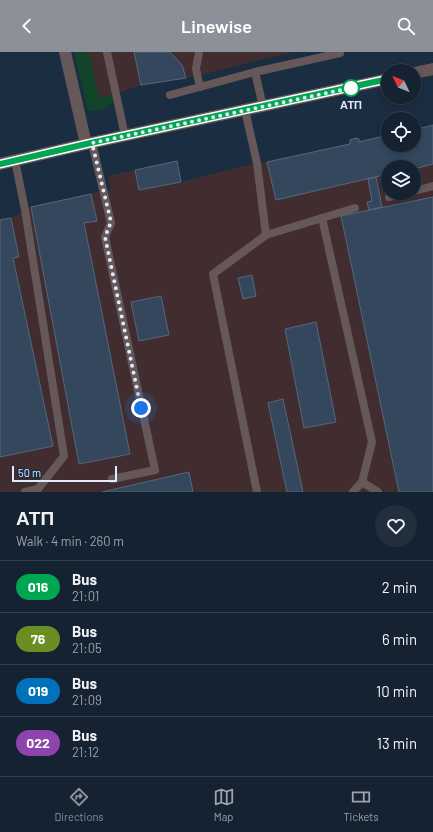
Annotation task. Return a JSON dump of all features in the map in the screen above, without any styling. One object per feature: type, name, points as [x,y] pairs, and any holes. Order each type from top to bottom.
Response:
[{"type":"street","points":[[65,52],[89,144]]},
{"type":"street","points":[[421,72],[433,69]]},
{"type":"street","points":[[0,164],[381,81]]},
{"type":"lane","points":[[107,52],[125,136]]},
{"type":"lane","points":[[199,52],[196,69],[200,87]]},
{"type":"lane","points":[[170,95],[255,72],[340,53]]},
{"type":"lane","points":[[255,72],[263,107]]},
{"type":"lane","points":[[245,110],[257,163],[266,235]]},
{"type":"lane","points":[[89,144],[111,222],[105,237],[155,470],[112,479]]},
{"type":"lane","points":[[16,160],[26,210],[64,456],[38,489],[25,492]]},
{"type":"lane","points":[[421,189],[433,186]]},
{"type":"lane","points":[[257,492],[213,274],[266,235],[355,208]]},
{"type":"lane","points":[[322,218],[372,442],[362,482],[353,492]]},
{"type":"lane","points":[[362,482],[378,492]]},
{"type":"shaded area","points":[[89,52],[292,52],[197,76],[141,85],[116,94],[99,98]]},
{"type":"shaded area","points":[[433,125],[433,492],[0,492],[0,220],[11,218],[31,207],[111,189],[108,176],[135,170],[139,190],[181,182],[257,163],[350,144],[350,140],[356,138],[359,139],[360,142],[381,137],[381,152],[421,152],[421,128]]},
{"type":"green space","points":[[74,52],[89,52],[99,98],[113,95],[114,102],[104,109],[88,111]]},
{"type":"building","points":[[134,52],[170,52],[182,65],[186,78],[141,85]]},
{"type":"building","points":[[433,125],[433,164],[421,167],[421,160],[381,160],[381,176],[276,200],[267,162],[350,144],[350,140],[356,138],[359,139],[359,142],[381,137],[381,152],[421,152],[421,128]]},
{"type":"building","points":[[177,161],[181,182],[139,190],[135,170]]},
{"type":"building","points":[[376,177],[382,207],[369,210],[367,202],[372,201],[368,179]]},
{"type":"building","points":[[91,194],[97,221],[84,223],[130,454],[79,464],[31,207]]},
{"type":"building","points":[[433,197],[433,492],[399,492],[341,216]]},
{"type":"building","points":[[11,218],[19,257],[13,258],[53,446],[0,457],[0,220]]},
{"type":"building","points":[[252,275],[256,296],[243,299],[238,278]]},
{"type":"building","points":[[161,296],[169,335],[139,341],[131,302]]},
{"type":"building","points":[[316,322],[336,422],[304,428],[285,329]]},
{"type":"building","points":[[283,399],[303,492],[287,492],[268,403]]},
{"type":"building","points":[[189,472],[193,492],[102,492]]},
{"type":"bus line","name":"016","points":[[0,164],[381,81]]},
{"type":"place","name":"АТП","points":[[351,88]]},
{"type":"route","points":[[141,408],[105,237],[111,222],[92,143],[351,88]]}]
